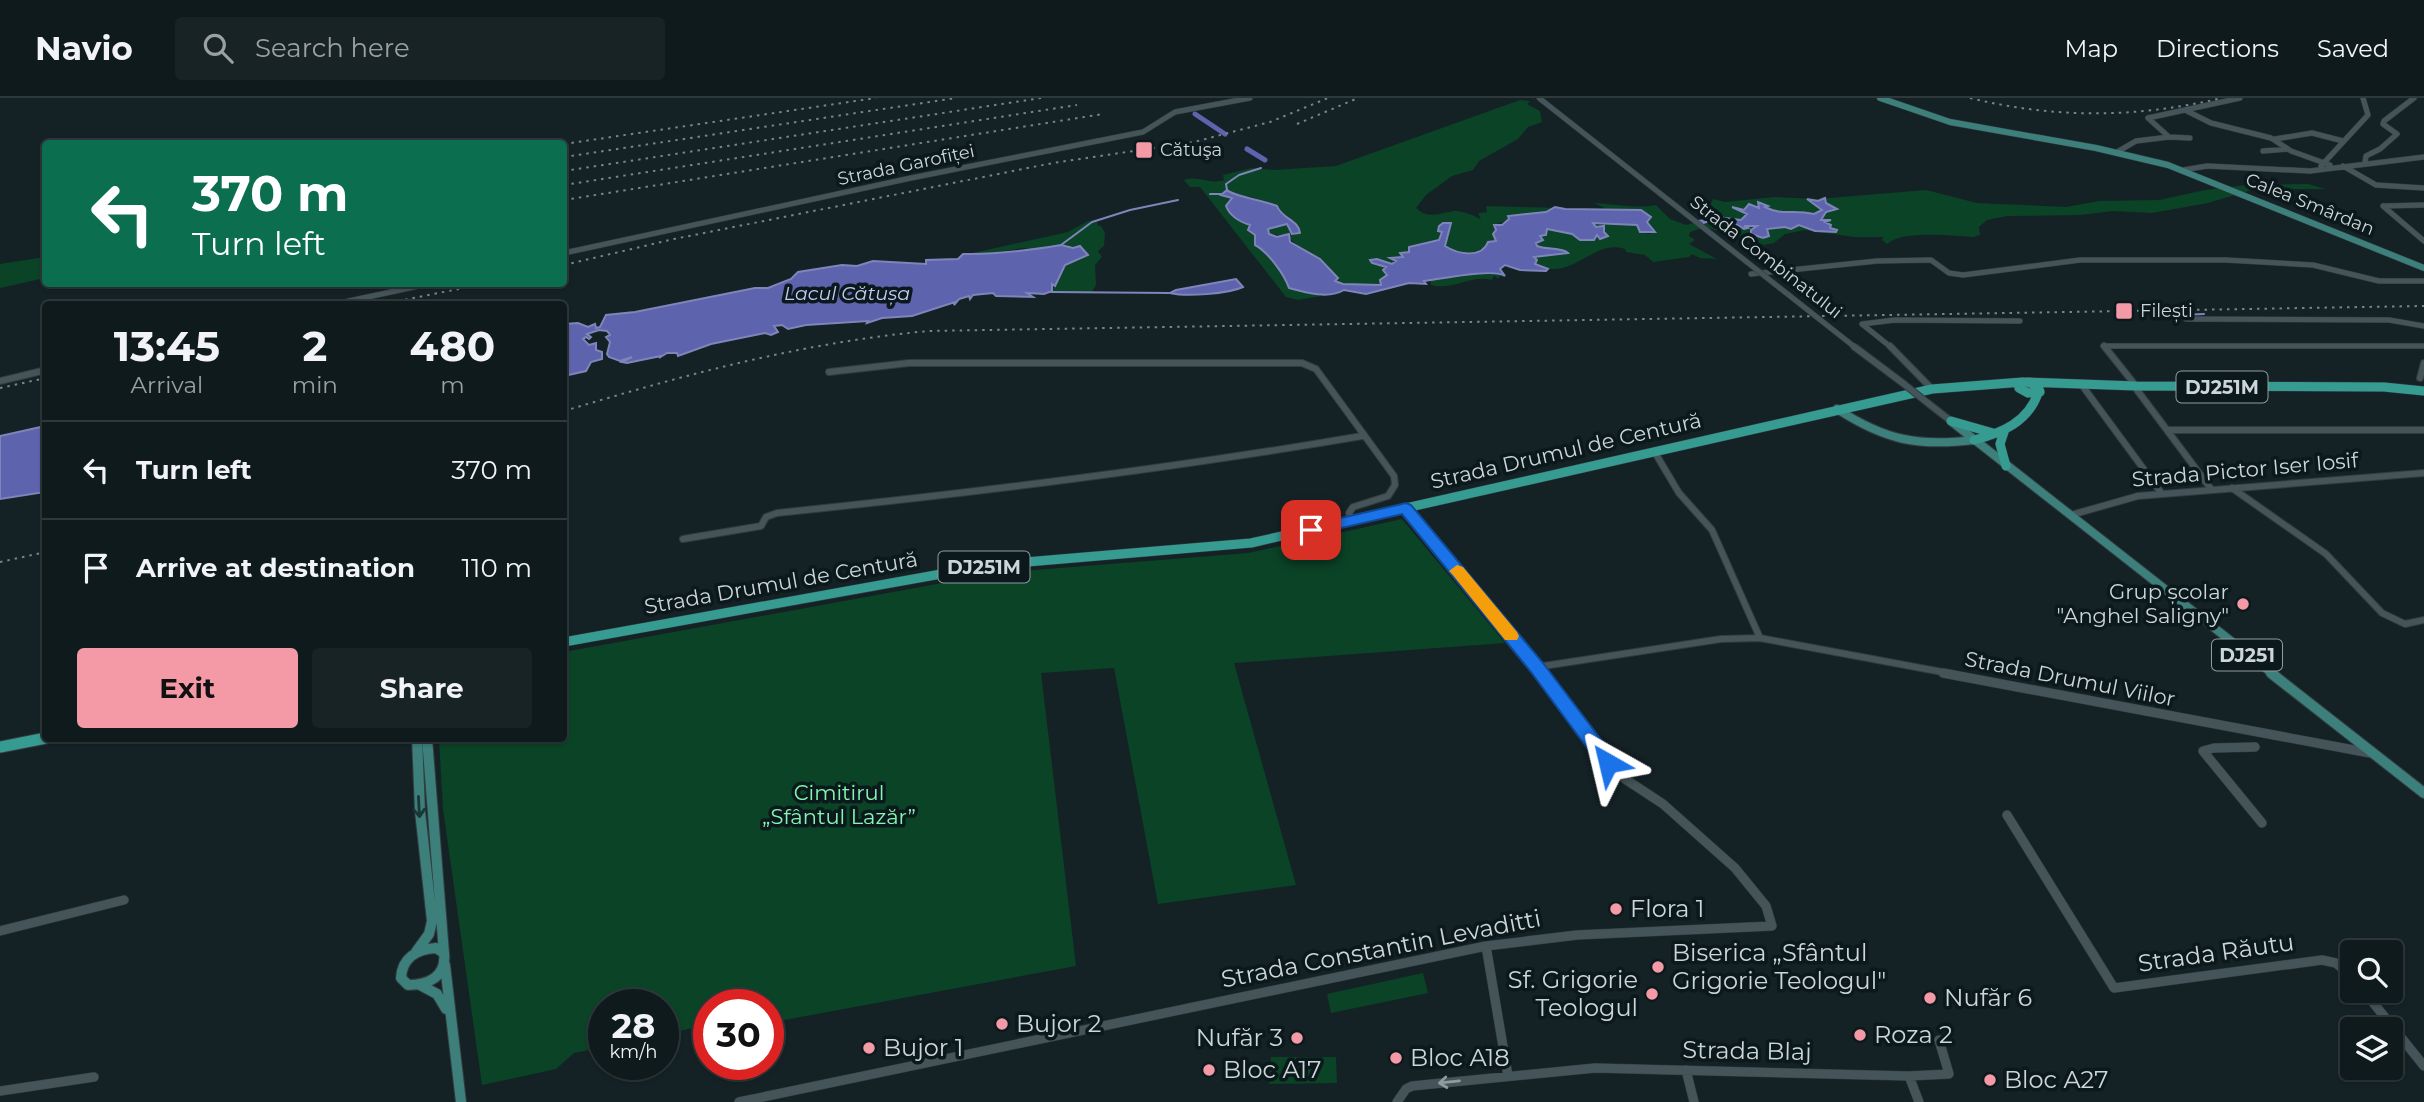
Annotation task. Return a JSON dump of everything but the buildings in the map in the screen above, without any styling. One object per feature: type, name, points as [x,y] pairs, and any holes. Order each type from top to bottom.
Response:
[{"type":"highway","name":"Strada Drumul de Centură","points":[[567,641],[991,565],[1220,547],[1291,535],[1932,389],[1995,383],[2024,387]]},
{"type":"highway","name":"DJ251M","points":[[2024,387],[2038,386],[2039,393],[2058,387],[2136,388]]},
{"type":"highway","name":"DJ251M","points":[[2024,387],[2422,393]]},
{"type":"highway","points":[[2024,387],[2030,410]]},
{"type":"highway","points":[[1974,440],[2004,432],[2030,410],[2039,393]]},
{"type":"highway","points":[[1951,421],[1981,432],[2004,432]]},
{"type":"highway","points":[[2004,432],[2000,443],[2007,466]]},
{"type":"highway","points":[[0,747],[42,739]]},
{"type":"main road","name":"Calea Smârdan","points":[[1880,98],[1945,120],[2117,152],[2183,170],[2424,268]]},
{"type":"main road","points":[[1837,409],[1862,425],[1905,441],[1926,445],[1974,440]]},
{"type":"main road","points":[[1949,444],[1957,435],[1951,421]]},
{"type":"main road","name":"Strada Combinatului","points":[[1951,421],[2424,793]]},
{"type":"main road","points":[[417,742],[419,811],[432,921],[429,934],[403,964],[401,978],[408,985],[420,985],[433,979],[445,958]]},
{"type":"main road","points":[[427,742],[433,835],[444,914],[450,1017],[461,1102]]},
{"type":"main road","points":[[416,952],[436,948],[445,958]]},
{"type":"main road","points":[[420,985],[437,994],[450,1017]]},
{"type":"street","name":"Strada Garofiței","points":[[567,252],[911,178],[1143,132],[1175,112],[1250,98]]},
{"type":"street","name":"Strada Combinatului","points":[[1539,98],[1951,421]]},
{"type":"street","points":[[2169,137],[2148,118],[2240,98]]},
{"type":"street","points":[[2317,169],[2368,115],[2363,98]]},
{"type":"street","points":[[2365,162],[2366,156],[2380,149],[2397,134],[2383,124],[2384,121],[2414,98]]},
{"type":"street","points":[[2187,111],[2218,125],[2274,139],[2288,149],[2333,167]]},
{"type":"street","points":[[2274,139],[2312,133],[2343,141]]},
{"type":"street","points":[[2117,152],[2136,141],[2169,137],[2190,138]]},
{"type":"street","points":[[2263,151],[2272,153],[2288,149]]},
{"type":"street","points":[[2183,170],[2207,166],[2291,171],[2424,157]]},
{"type":"street","points":[[2343,166],[2376,185],[2424,188]]},
{"type":"street","points":[[2424,205],[2384,206],[2424,241]]},
{"type":"street","points":[[1751,274],[1877,261],[1931,260],[1950,273],[1963,275],[2080,260],[2226,260],[2313,265],[2379,281],[2424,281]]},
{"type":"street","points":[[349,301],[414,287]]},
{"type":"street","points":[[2186,319],[2389,320],[2424,326]]},
{"type":"street","points":[[1932,389],[1884,340],[1862,324],[1882,320],[2020,321]]},
{"type":"street","points":[[2211,489],[2105,345],[2424,346]]},
{"type":"street","points":[[829,372],[909,363],[1296,362],[1316,369],[1362,436],[1394,476],[1392,495],[1353,507],[1349,513],[1351,521]]},
{"type":"street","points":[[2420,378],[2424,363]]},
{"type":"street","points":[[0,381],[42,371]]},
{"type":"street","points":[[2084,388],[2162,494]]},
{"type":"street","points":[[2167,430],[2424,430]]},
{"type":"street","points":[[683,539],[761,526],[766,517],[777,513],[961,494],[1201,463],[1362,436]]},
{"type":"street","points":[[1654,451],[1679,493],[1712,530],[1760,638]]},
{"type":"street","name":"Strada Pictor Iser Iosif","points":[[2071,515],[2129,498],[2162,494],[2424,473]]},
{"type":"street","points":[[2231,487],[2334,561],[2369,603],[2384,614],[2405,624],[2424,620]]},
{"type":"street","name":"Strada Constantin Levaditti","points":[[739,1102],[1486,946],[1577,935],[1772,926],[1766,906],[1742,875],[1663,804],[1618,773],[1537,667],[1406,508]]},
{"type":"street","name":"Strada Drumul Viilor","points":[[1537,667],[1713,640],[1760,638],[2374,754]]},
{"type":"street","points":[[2255,747],[2247,750],[2207,748],[2203,751],[2262,823]]},
{"type":"street","name":"Strada Răutu","points":[[2007,815],[2114,988],[2322,960],[2340,966]]},
{"type":"street","points":[[0,930],[124,900]]},
{"type":"street","points":[[1486,946],[1508,1076]]},
{"type":"street","points":[[2373,1003],[2424,1066]]},
{"type":"street","name":"Strada Blaj","points":[[1398,1102],[1406,1089],[1412,1086],[1595,1068],[1909,1076],[1949,1074],[1939,1040]]},
{"type":"street","points":[[1686,1070],[1695,1102]]},
{"type":"street","points":[[1909,1076],[1919,1102]]},
{"type":"street","points":[[0,1091],[94,1077]]},
{"type":"green space","points":[[1520,100],[1530,101],[1527,104],[1540,111],[1542,122],[1528,127],[1518,139],[1479,161],[1473,170],[1452,176],[1426,195],[1416,208],[1430,215],[1457,211],[1481,219],[1478,213],[1487,212],[1486,206],[1557,208],[1546,212],[1508,216],[1511,219],[1494,225],[1497,230],[1493,235],[1497,241],[1473,253],[1462,253],[1446,247],[1450,223],[1439,226],[1442,231],[1439,240],[1409,247],[1410,252],[1401,253],[1404,257],[1396,259],[1392,264],[1381,260],[1372,263],[1386,268],[1388,274],[1380,280],[1382,285],[1345,284],[1335,281],[1338,278],[1320,259],[1299,248],[1288,236],[1269,234],[1268,229],[1287,224],[1292,234],[1299,232],[1295,224],[1277,206],[1252,197],[1228,193],[1226,196],[1232,200],[1226,206],[1228,210],[1236,218],[1250,225],[1255,235],[1255,245],[1275,264],[1289,288],[1321,296],[1298,300],[1286,297],[1200,187],[1190,187],[1184,180],[1219,181],[1224,180],[1223,175],[1252,168],[1274,170],[1336,166]]},
{"type":"green space","points":[[2308,184],[2326,189],[2255,189],[2208,203],[2152,213],[2113,211],[2080,215],[2007,216],[1987,220],[1979,227],[1980,235],[1973,237],[1915,235],[1887,244],[1882,240],[1883,237],[1854,237],[1805,230],[1785,234],[1774,243],[1764,245],[1705,227],[1690,232],[1689,236],[1695,240],[1689,244],[1717,259],[1700,258],[1692,254],[1689,257],[1653,262],[1645,255],[1613,247],[1560,269],[1548,269],[1535,264],[1533,257],[1562,254],[1564,250],[1537,247],[1538,237],[1547,229],[1572,234],[1583,241],[1608,235],[1592,223],[1639,225],[1640,232],[1649,234],[1655,231],[1647,222],[1644,211],[1609,210],[1594,203],[1656,205],[1670,219],[1686,225],[1710,218],[1701,209],[1713,199],[1725,202],[1775,197],[1817,199],[1926,190],[1977,203],[2066,207],[2099,201],[2159,200],[2205,190],[2247,185]]},
{"type":"green space","points":[[1088,221],[1098,222],[1097,225],[1101,226],[1105,233],[1104,246],[1098,251],[1102,257],[1095,265],[1096,285],[1091,293],[1048,293],[1054,288],[1052,283],[1055,285],[1065,265],[1088,255],[1084,248],[1061,245],[1038,251],[1023,248],[981,255],[973,253],[1068,232]]},
{"type":"green space","points":[[42,257],[42,279],[0,288],[0,264]]},
{"type":"green space","points":[[1495,271],[1506,277],[1500,276],[1498,279],[1494,275],[1492,280],[1477,279],[1447,286],[1431,285],[1430,280]]},
{"type":"green space","name":"Cimitirul „Sfântul Lazăr”","points":[[1402,519],[1505,643],[1234,663],[1296,885],[1158,904],[1114,668],[1041,673],[1076,966],[784,1020],[784,989],[693,989],[693,1028],[679,1031],[679,989],[588,989],[588,1050],[574,1053],[556,1069],[482,1085],[443,809],[439,742],[567,742],[567,651],[997,573],[1248,553]]},
{"type":"green space","points":[[1423,973],[1428,993],[1331,1013],[1327,994]]},
{"type":"green space","points":[[1271,1057],[1336,1057],[1337,1083],[1269,1084]]},
{"type":"water","points":[[1227,190],[1277,206],[1297,225],[1300,233],[1292,234],[1287,224],[1268,229],[1269,234],[1277,237],[1289,234],[1290,242],[1320,259],[1338,278],[1335,281],[1343,284],[1381,285],[1380,280],[1387,275],[1383,270],[1386,267],[1370,260],[1377,259],[1392,264],[1396,261],[1390,258],[1403,257],[1400,253],[1409,252],[1409,247],[1439,240],[1442,232],[1438,231],[1439,226],[1443,223],[1451,223],[1445,246],[1470,253],[1481,251],[1488,242],[1496,241],[1493,234],[1496,230],[1494,225],[1502,225],[1509,219],[1508,216],[1546,212],[1555,207],[1641,210],[1651,217],[1647,222],[1655,232],[1640,232],[1637,225],[1593,223],[1596,227],[1604,226],[1604,232],[1608,236],[1600,239],[1597,235],[1594,240],[1580,240],[1572,234],[1547,229],[1546,235],[1540,236],[1543,240],[1536,243],[1537,246],[1568,253],[1534,257],[1537,260],[1535,264],[1548,269],[1546,271],[1520,270],[1505,265],[1500,269],[1505,276],[1490,273],[1424,281],[1426,284],[1409,283],[1366,294],[1344,290],[1332,294],[1318,294],[1289,288],[1275,264],[1255,245],[1255,235],[1248,230],[1250,225],[1236,218],[1228,210],[1226,206],[1232,198],[1221,195]]},
{"type":"water","points":[[1825,198],[1826,203],[1837,209],[1826,212],[1821,220],[1831,220],[1825,222],[1831,225],[1830,228],[1837,230],[1836,232],[1815,231],[1799,225],[1791,229],[1767,229],[1769,236],[1763,238],[1751,234],[1751,230],[1757,226],[1744,226],[1748,228],[1744,229],[1729,222],[1716,221],[1699,225],[1697,221],[1716,217],[1741,220],[1747,214],[1732,207],[1744,210],[1749,204],[1759,208],[1758,202],[1777,211],[1814,214],[1822,210],[1807,199],[1818,201]]},
{"type":"water","name":"Lacul Cătușa","points":[[1061,245],[1073,248],[1080,246],[1088,255],[1065,265],[1055,286],[1052,284],[1052,291],[1044,294],[1027,293],[1033,297],[996,296],[993,293],[973,295],[970,299],[969,296],[959,299],[954,305],[955,302],[912,316],[882,318],[867,323],[868,321],[806,325],[788,329],[782,325],[774,326],[778,332],[771,335],[765,333],[711,344],[678,356],[677,353],[667,353],[659,358],[661,356],[622,362],[632,357],[620,361],[609,357],[607,354],[610,342],[606,337],[610,335],[607,331],[599,330],[587,334],[591,337],[589,339],[583,339],[589,345],[596,343],[596,350],[602,352],[602,359],[591,362],[586,371],[567,375],[567,324],[578,323],[588,327],[595,324],[596,328],[600,327],[606,315],[635,312],[755,288],[768,288],[791,279],[798,272],[842,265],[857,266],[873,261],[926,264],[926,260],[958,259],[963,254],[1012,252]]},
{"type":"water","points":[[1236,279],[1243,287],[1207,294],[1170,293],[1176,290]]},
{"type":"water","points":[[42,427],[42,492],[0,499],[0,436]]},
{"type":"waterway","points":[[1195,114],[1225,134]]},
{"type":"waterway","points":[[1247,149],[1265,160]]},
{"type":"waterway","points":[[1227,190],[1226,184],[1239,175],[1261,168]]},
{"type":"waterway","points":[[1210,194],[1221,194]]},
{"type":"waterway","points":[[1061,245],[1092,222],[1130,210],[1178,200]]},
{"type":"waterway","points":[[1051,292],[1170,293]]},
{"type":"waterway","points":[[2182,315],[2204,314]]},
{"type":"railway","points":[[567,144],[876,98]]},
{"type":"railway","points":[[567,157],[956,98]]},
{"type":"railway","points":[[567,171],[1041,98]]},
{"type":"railway","points":[[567,264],[674,239],[1053,163],[1194,142],[1270,122],[1328,98]]},
{"type":"railway","points":[[1297,124],[1358,98]]},
{"type":"railway","points":[[1970,98],[2065,113],[2127,112],[2190,105],[2222,98]]},
{"type":"railway","points":[[567,185],[1077,105]]},
{"type":"railway","points":[[567,200],[1103,114]]},
{"type":"railway","points":[[398,301],[469,287]]},
{"type":"railway","points":[[567,410],[654,385],[790,352],[929,331],[2424,306]]},
{"type":"railway","points":[[0,388],[42,379]]},
{"type":"railway","points":[[0,562],[42,553]]},
{"type":"slow traffic","points":[[1457,571],[1511,636]]},
{"type":"place","name":"Cătuşa","points":[[1144,150]]},
{"type":"place","name":"Filești","points":[[2124,311]]},
{"type":"place","name":"Grup școlar \"Anghel Saligny\"","points":[[2243,604]]},
{"type":"place","name":"Flora 1","points":[[1616,909]]},
{"type":"place","name":"Biserica „Sfântul Grigorie Teologul\"","points":[[1658,967]]},
{"type":"place","name":"Sf. Grigorie Teologul","points":[[1652,994]]},
{"type":"place","name":"Nufăr 6","points":[[1930,998]]},
{"type":"place","name":"Bujor 2","points":[[1002,1024]]},
{"type":"place","name":"Roza 2","points":[[1860,1035]]},
{"type":"place","name":"Nufăr 3","points":[[1297,1038]]},
{"type":"place","name":"Bujor 1","points":[[869,1048]]},
{"type":"place","name":"Bloc A18","points":[[1396,1058]]},
{"type":"place","name":"Bloc A17","points":[[1209,1070]]},
{"type":"place","name":"Bloc A27","points":[[1990,1080]]},
{"type":"route","points":[[1311,530],[1406,508],[1537,667],[1608,763]]}]
